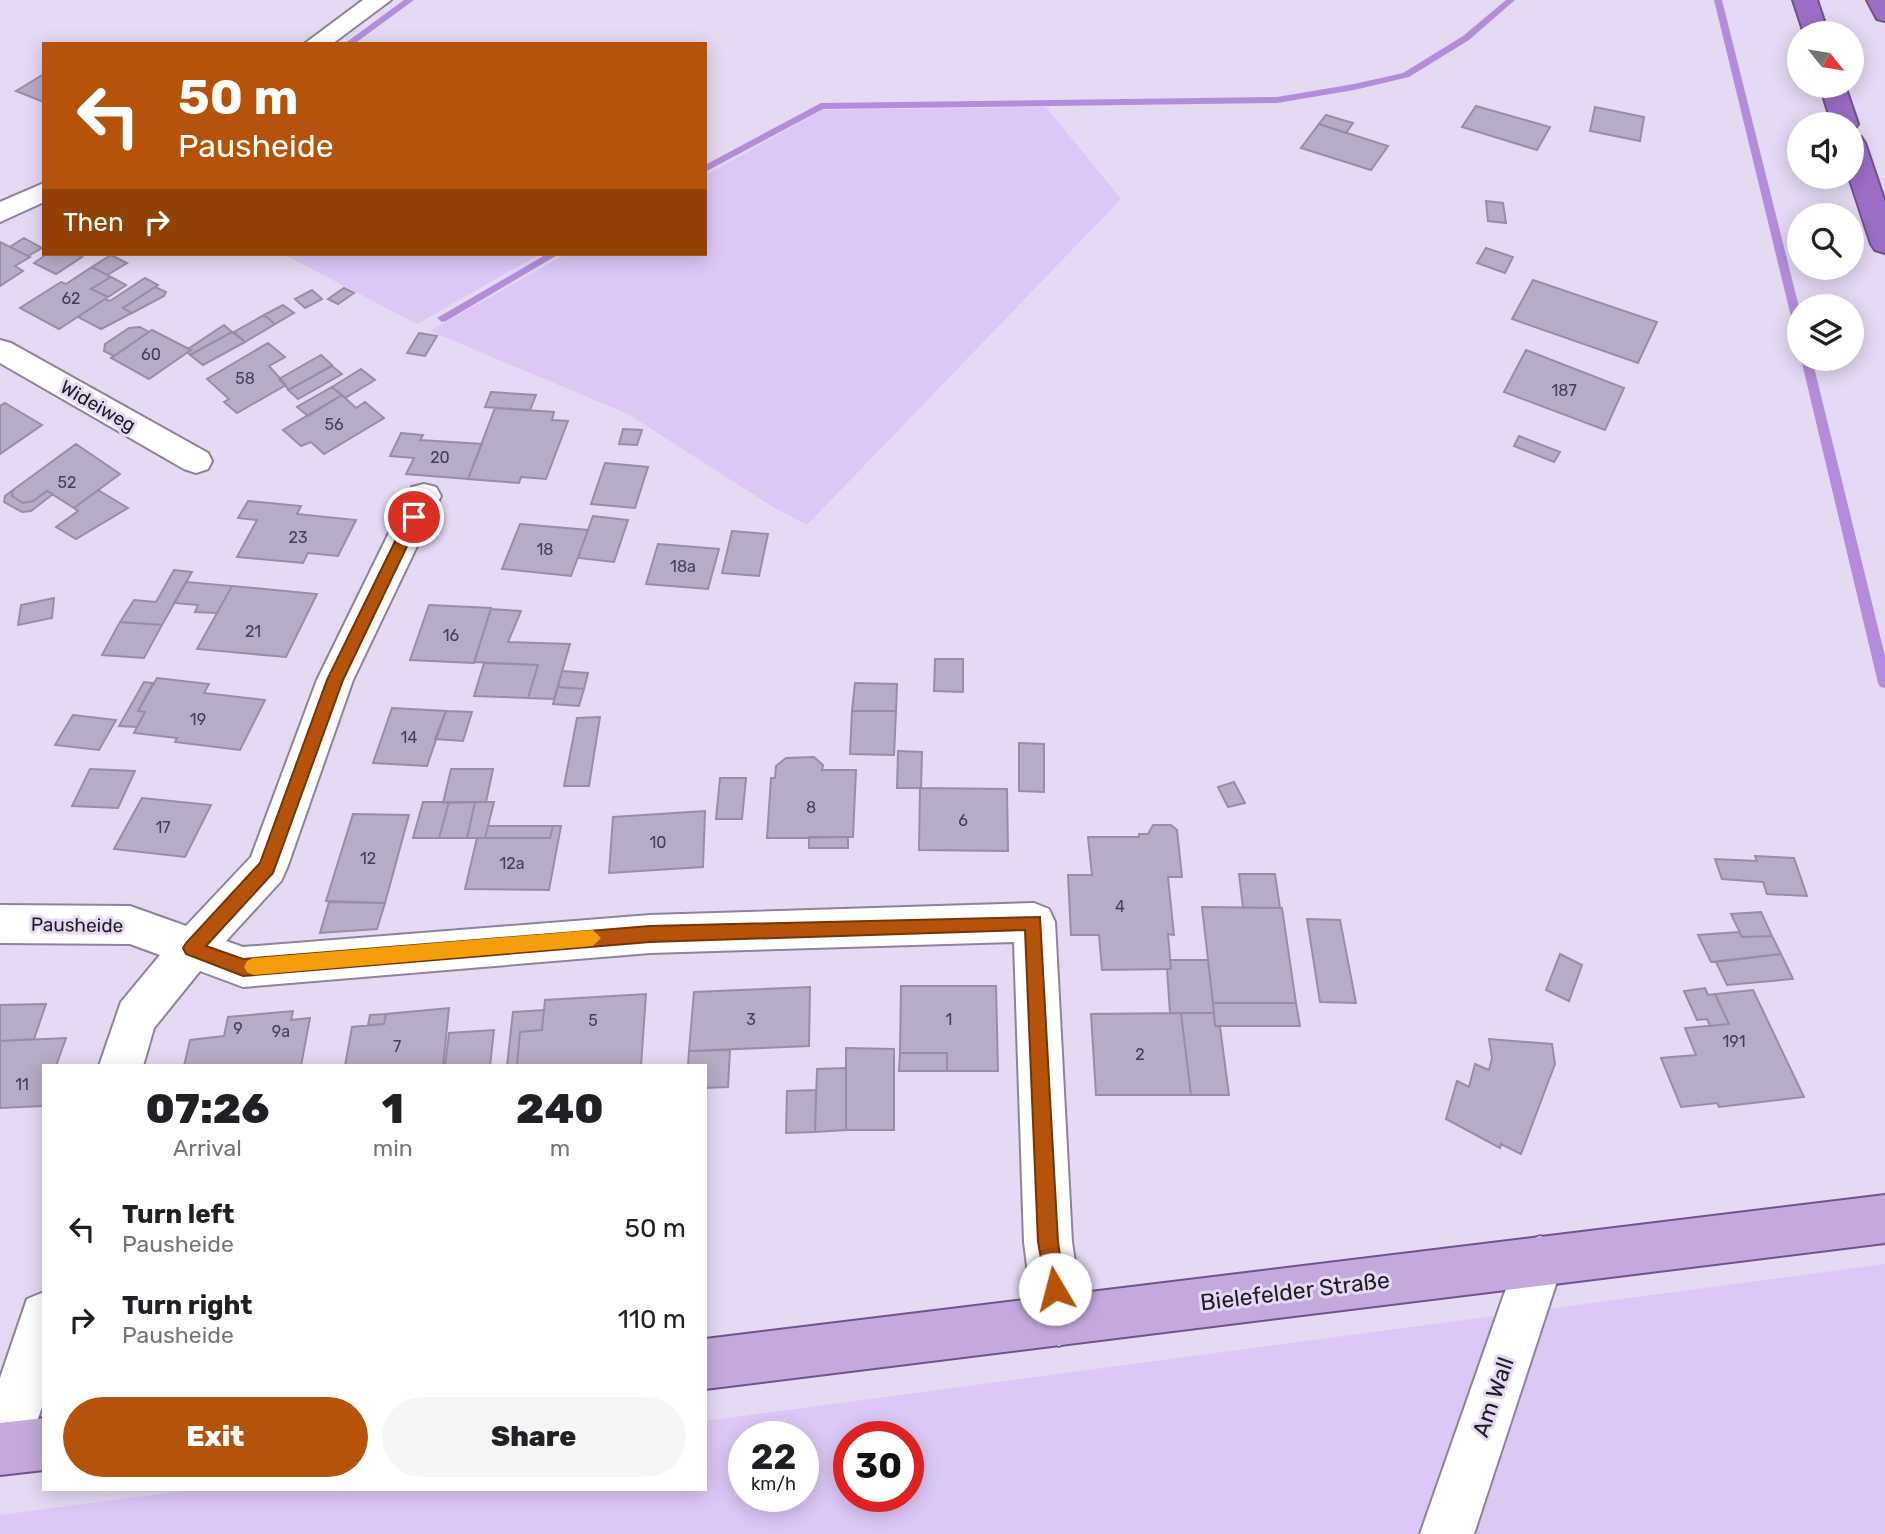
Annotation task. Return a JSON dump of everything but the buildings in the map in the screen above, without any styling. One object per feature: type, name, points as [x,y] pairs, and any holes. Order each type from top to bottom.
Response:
[{"type":"highway","points":[[1805,0],[1812,21]]},
{"type":"highway","points":[[1880,0],[1885,14]]},
{"type":"highway","points":[[1864,179],[1885,244]]},
{"type":"main road","name":"Bielefelder Straße","points":[[707,1364],[1885,1219]]},
{"type":"street","points":[[319,42],[379,0]]},
{"type":"street","points":[[0,213],[42,192]]},
{"type":"street","name":"Wideiweg","points":[[0,350],[196,461]]},
{"type":"street","points":[[122,1064],[136,1017],[192,948],[267,868],[335,680],[424,496]]},
{"type":"street","name":"Pausheide","points":[[0,924],[130,925],[243,967],[650,934],[1034,922],[1048,1242],[1059,1321]]},
{"type":"street","name":"Am Wall","points":[[1447,1534],[1540,1260]]},
{"type":"street","points":[[16,1447],[42,1325]]},
{"type":"shaded area","points":[[1046,107],[1121,199],[807,525],[773,507],[628,414],[430,331],[562,256],[707,256],[707,175],[822,110]]},
{"type":"shaded area","points":[[287,256],[536,256],[417,324]]},
{"type":"shaded area","points":[[1885,1264],[1885,1534],[0,1534],[0,1515],[182,1491],[707,1491],[707,1421]]},
{"type":"waterway","points":[[351,42],[410,0]]},
{"type":"waterway","points":[[707,168],[821,106],[1277,100],[1354,87],[1406,75],[1466,38],[1511,0]]},
{"type":"waterway","points":[[1718,0],[1790,294]]},
{"type":"waterway","points":[[442,318],[550,256]]},
{"type":"waterway","points":[[1809,371],[1885,683]]},
{"type":"slow traffic","points":[[253,967],[593,938]]},
{"type":"route","points":[[414,517],[335,680],[267,868],[192,948],[243,967],[650,934],[1034,922],[1048,1242],[1055,1289]]}]
